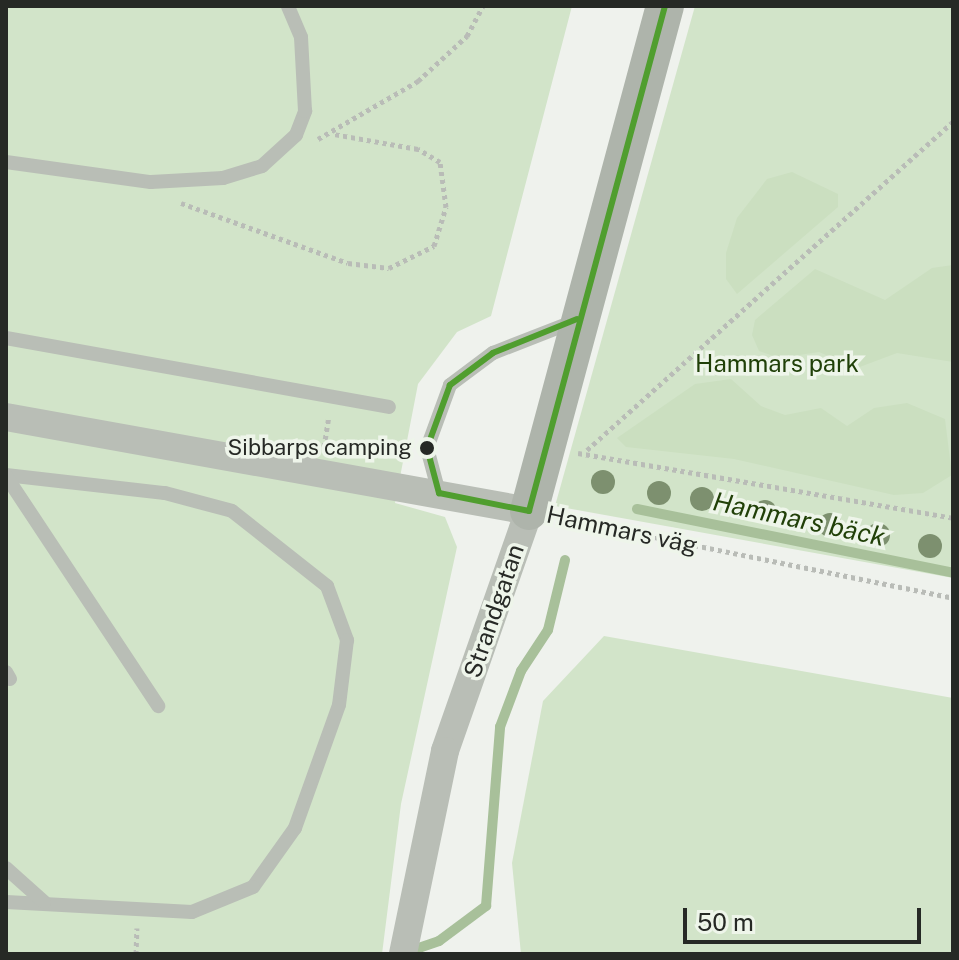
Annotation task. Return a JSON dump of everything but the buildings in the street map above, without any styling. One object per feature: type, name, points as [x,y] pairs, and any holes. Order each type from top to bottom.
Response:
[{"type":"street","name":"Strandgatan","points":[[404,947],[445,751],[529,511],[537,460],[665,6]]},
{"type":"street","name":"Hammars väg","points":[[6,417],[529,511]]},
{"type":"lane","points":[[6,162],[151,182],[223,178],[262,166],[283,150],[305,111],[301,37],[288,6]]},
{"type":"lane","points":[[439,493],[427,448],[450,385],[493,353],[577,319]]},
{"type":"lane","points":[[6,338],[389,407]]},
{"type":"lane","points":[[6,475],[158,706]]},
{"type":"lane","points":[[6,475],[165,493],[232,511],[327,586],[347,640],[339,705],[295,828],[253,887],[192,912],[6,902]]},
{"type":"lane","points":[[6,868],[44,903]]},
{"type":"path","points":[[283,150],[334,134],[418,81],[467,36],[483,6]]},
{"type":"path","points":[[586,450],[953,122]]},
{"type":"path","points":[[151,182],[219,220],[348,263],[389,268],[434,246],[447,194],[440,162],[418,149],[334,134]]},
{"type":"path","points":[[319,471],[333,397]]},
{"type":"path","points":[[537,460],[586,450],[953,518]]},
{"type":"path","name":"Hammars väg","points":[[529,511],[953,598]]},
{"type":"green space","points":[[6,6],[572,6],[491,316],[457,332],[418,384],[395,503],[445,517],[457,547],[401,804],[382,954],[6,954]]},
{"type":"green space","name":"Hammars park","points":[[695,6],[953,6],[953,578],[555,506]]},
{"type":"green space","points":[[792,172],[838,194],[838,207],[737,294],[726,279],[726,253],[737,218],[767,179]]},
{"type":"green space","points":[[953,265],[953,362],[897,353],[857,368],[819,352],[779,358],[759,351],[752,335],[755,320],[815,269],[885,300],[932,268]]},
{"type":"green space","points":[[731,379],[761,406],[785,415],[821,408],[847,426],[874,408],[907,403],[945,419],[952,475],[923,493],[894,495],[734,459],[626,447],[617,438],[695,384]]},
{"type":"green space","points":[[604,636],[953,698],[953,954],[521,954],[512,863],[543,701]]},
{"type":"waterway","name":"Hammars bäck","points":[[637,509],[953,573]]},
{"type":"waterway","name":"Hammars bäck","points":[[407,952],[439,941],[486,906],[500,727],[521,671],[548,630],[565,560]]},
{"type":"transit line","points":[[577,319],[493,353],[450,385],[427,448],[439,493],[529,511],[665,6]]},
{"type":"place","name":"Sibbarps camping","points":[[427,448]]}]
